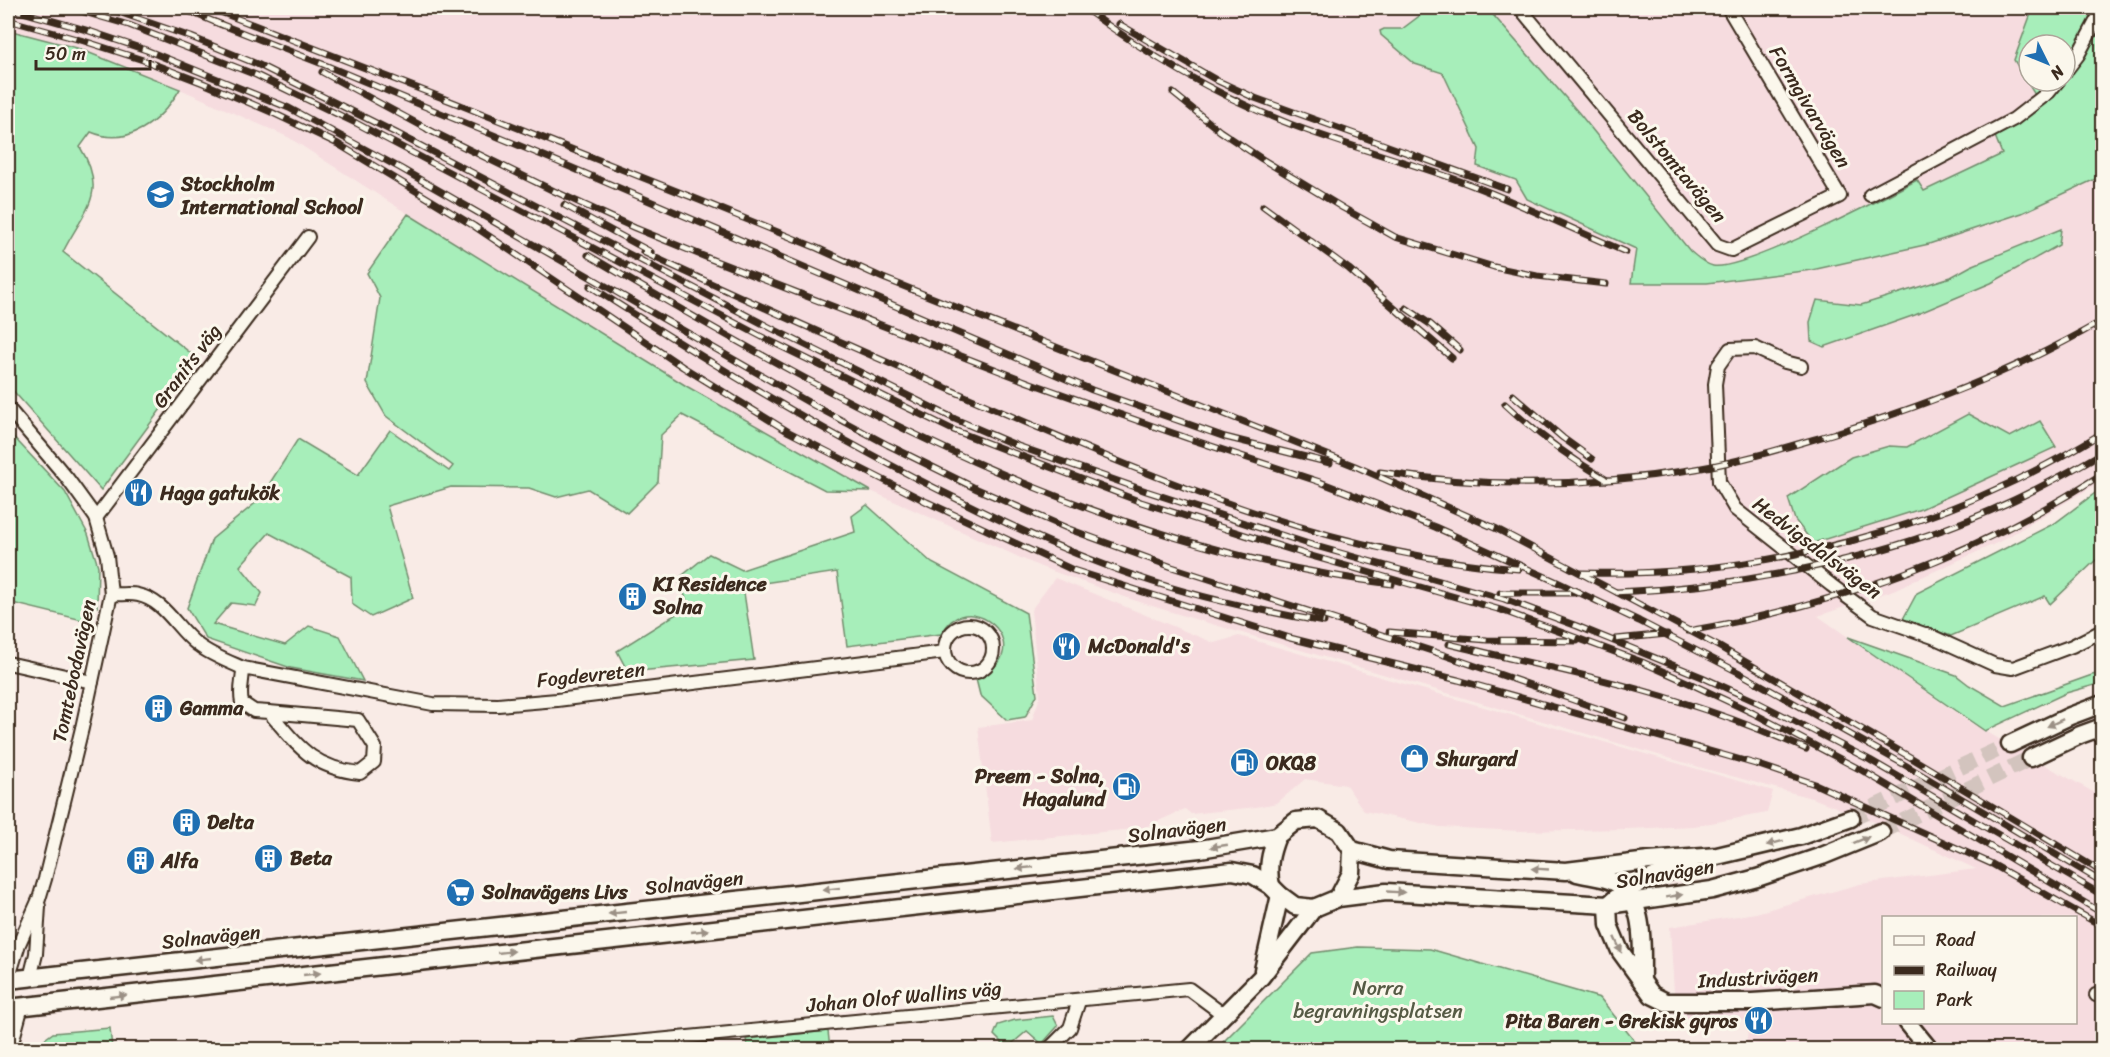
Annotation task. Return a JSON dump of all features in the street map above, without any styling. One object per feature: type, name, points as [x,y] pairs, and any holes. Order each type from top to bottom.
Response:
[{"type":"main road","points":[[2010,744],[2070,716],[2103,704]]},
{"type":"main road","points":[[2031,758],[2103,727]]},
{"type":"main road","name":"Solnavägen","points":[[8,981],[1200,849],[1276,836],[1296,821],[1318,819],[1339,831],[1352,850],[1389,860],[1566,871],[1717,856],[1801,836],[1851,818]]},
{"type":"main road","name":"Solnavägen","points":[[1629,896],[1712,890],[1757,878],[1822,856],[1881,832]]},
{"type":"main road","points":[[1261,977],[1270,945],[1275,890],[1268,873],[1269,855],[1276,836]]},
{"type":"main road","points":[[1338,898],[1351,873],[1352,850]]},
{"type":"main road","points":[[1608,905],[1629,896],[1653,876],[1717,856]]},
{"type":"main road","points":[[15,1007],[1232,871],[1253,875],[1295,906],[1314,908]]},
{"type":"main road","points":[[1566,871],[1613,882],[1629,896],[1640,922],[1642,981]]},
{"type":"main road","name":"Solnavägen","points":[[1314,908],[1338,898],[1386,892],[1608,905]]},
{"type":"main road","points":[[1555,902],[1589,911],[1609,922]]},
{"type":"main road","name":"Industrivägen","points":[[1608,905],[1609,922],[1620,951],[1652,995],[1666,1002],[1752,1002],[1875,994],[1882,997]]},
{"type":"main road","points":[[1190,1050],[1261,977],[1314,908]]},
{"type":"main road","points":[[15,1007],[30,978]]},
{"type":"main road","points":[[1908,1024],[1930,1050]]},
{"type":"street","name":"Bolstomtavägen","points":[[1520,8],[1717,245],[1731,250],[1840,196]]},
{"type":"street","name":"Formgivarvägen","points":[[1728,8],[1840,196]]},
{"type":"street","points":[[2077,56],[2103,10]]},
{"type":"street","points":[[1870,195],[2014,119],[2048,93]]},
{"type":"street","name":"Granits väg","points":[[96,518],[308,237]]},
{"type":"street","name":"Hedvigsdalsvägen","points":[[1802,366],[1785,362],[1755,348],[1730,349],[1718,366],[1715,384],[1719,482],[1735,509],[1873,616],[1933,637],[1995,665],[2013,668],[2072,646],[2103,631]]},
{"type":"street","name":"Tomtebodavägen","points":[[8,408],[68,478],[96,518],[107,556],[111,594],[39,899],[19,944],[8,981]]},
{"type":"street","name":"Fogdevreten","points":[[111,594],[137,594],[154,601],[197,644],[219,658],[243,668],[433,704],[498,705],[945,652]]},
{"type":"street","points":[[963,626],[976,626],[984,630],[993,646],[990,662],[983,669],[970,673],[954,668],[947,660],[945,652],[946,640],[951,633],[963,626]]},
{"type":"street","points":[[8,663],[92,682]]},
{"type":"street","points":[[243,668],[239,692],[242,704],[254,711],[269,712],[358,720],[375,747],[374,762],[360,773],[344,771],[318,762],[298,747],[269,712]]},
{"type":"street","name":"Tomtebodavägen","points":[[30,978],[36,954],[39,899]]},
{"type":"street","name":"Johan Olof Wallins väg","points":[[580,1050],[581,1047],[1189,989],[1224,1015]]},
{"type":"street","points":[[1048,1050],[1070,1028],[1079,1001]]},
{"type":"street","points":[[10,1050],[15,1007]]},
{"type":"shaded area","points":[[8,8],[1430,8],[1402,30],[1384,29],[1415,64],[1443,73],[1479,149],[1478,166],[1516,180],[1527,199],[1636,249],[1631,283],[1707,283],[2022,213],[2102,176],[2102,481],[1999,542],[1891,591],[1818,616],[1969,722],[2102,797],[2102,1049],[1746,1049],[1749,1020],[1676,1024],[1670,927],[1756,913],[1860,884],[1976,869],[1882,825],[1815,799],[1191,618],[1041,567],[871,491],[688,387],[288,137],[180,89],[77,48],[8,30]]},
{"type":"shaded area","points":[[1487,8],[2033,8],[2024,33],[2017,33],[2017,52],[2014,60],[2017,65],[2017,93],[2034,93],[2041,105],[1995,136],[2002,154],[1924,191],[1916,180],[1865,208],[1729,266],[1713,266],[1690,251]]},
{"type":"shaded area","points":[[1055,578],[1214,643],[1239,636],[1773,791],[1767,813],[1694,826],[1627,829],[1520,831],[1440,827],[1364,811],[1346,785],[1305,779],[1277,803],[1191,814],[1185,809],[1143,828],[992,843],[978,727],[1032,720],[1040,697],[1031,610]]},
{"type":"green space","points":[[1430,8],[1487,8],[1579,113],[1690,251],[1703,262],[1713,266],[1728,265],[1781,246],[1814,232],[1917,180],[1924,191],[2002,154],[1995,136],[2041,105],[2034,93],[2077,93],[2077,33],[2024,33],[2033,8],[2102,8],[2100,62],[2102,68],[2102,176],[2022,213],[1929,244],[1812,270],[1707,283],[1631,283],[1636,249],[1527,199],[1516,180],[1477,166],[1479,149],[1443,73],[1415,64],[1381,35],[1380,31],[1402,29]]},
{"type":"green space","points":[[8,30],[77,48],[180,89],[154,121],[143,128],[118,137],[91,132],[80,147],[93,177],[93,190],[85,213],[63,252],[198,359],[101,490],[8,385]]},
{"type":"green space","points":[[408,214],[688,387],[871,491],[825,490],[682,415],[661,435],[658,482],[627,513],[588,489],[556,497],[529,488],[451,487],[387,506],[413,598],[371,617],[352,604],[351,577],[269,533],[240,566],[262,593],[256,606],[231,603],[213,624],[285,645],[309,626],[340,636],[363,681],[291,668],[206,639],[187,608],[212,539],[259,500],[298,439],[358,475],[390,430],[449,471],[453,466],[386,416],[367,383],[380,298],[367,273]]},
{"type":"green space","points":[[2061,229],[2059,245],[1991,283],[1915,315],[1824,347],[1811,341],[1810,322],[1817,300],[1861,305],[1951,277],[1971,266]]},
{"type":"green space","points":[[1968,414],[2010,437],[2040,421],[2056,447],[1921,509],[1813,543],[1795,520],[1788,498],[1851,457],[1889,446],[1907,447]]},
{"type":"green space","points":[[8,431],[65,492],[88,534],[98,566],[97,607],[90,605],[82,620],[8,602]]},
{"type":"green space","points":[[2102,488],[2102,565],[2096,560],[2050,604],[2045,596],[1951,636],[1903,619],[1917,593],[2055,523]]},
{"type":"green space","points":[[867,505],[932,563],[1026,613],[1037,695],[1025,717],[1007,720],[980,695],[976,679],[997,665],[1003,652],[1003,642],[999,632],[992,624],[974,615],[963,616],[951,621],[941,634],[847,646],[837,572],[743,586],[754,660],[628,672],[617,651],[689,606],[678,579],[709,554],[742,570],[855,532],[852,516]]},
{"type":"green space","points":[[1848,637],[1956,675],[2005,706],[2092,675],[2102,673],[2102,683],[2066,693],[1985,731]]},
{"type":"green space","name":"Norra begravningsplatsen","points":[[1358,947],[1430,949],[1600,998],[1641,1049],[1216,1049],[1312,953]]},
{"type":"green space","points":[[1053,1016],[1058,1026],[1042,1044],[1027,1031],[1007,1048],[994,1035],[998,1025],[1015,1020]]},
{"type":"green space","points":[[110,1028],[112,1049],[31,1049],[53,1033]]},
{"type":"green space","points":[[828,1031],[830,1049],[748,1049],[746,1039]]},
{"type":"tunnel","points":[[1851,818],[2010,744]]},
{"type":"tunnel","points":[[1881,832],[2031,758]]},
{"type":"railway","points":[[8,8],[146,50],[289,108],[400,168],[815,406],[977,489],[1069,529],[1172,567],[1444,655],[1625,718]]},
{"type":"railway","points":[[70,8],[129,25],[256,75],[356,123],[764,338],[951,429],[1141,502],[1308,555],[1501,610],[1642,662],[1753,713],[1863,771],[2102,913]]},
{"type":"railway","points":[[107,8],[191,37],[257,64],[396,133],[773,329],[955,419],[1018,446],[1312,545],[1504,599],[1702,677],[1757,702],[1870,760],[2102,895]]},
{"type":"railway","points":[[181,8],[222,25]]},
{"type":"railway","points":[[210,8],[699,200],[817,248],[883,278],[1355,466],[1497,529],[1718,646],[2102,872]]},
{"type":"railway","points":[[1084,8],[1183,73],[1262,113],[1313,133],[1476,187],[1626,252]]},
{"type":"railway","points":[[8,20],[143,60],[271,112],[338,144],[474,226],[683,367],[789,432],[927,502],[1073,570],[1290,638],[1458,680],[1759,765],[1815,784],[1992,864],[2102,926]]},
{"type":"railway","points":[[215,22],[549,158],[1092,390],[1225,437],[1330,463]]},
{"type":"railway","points":[[1119,24],[1218,81],[1255,98],[1507,189]]},
{"type":"railway","points":[[322,72],[433,132]]},
{"type":"railway","points":[[1173,93],[1220,131],[1262,159],[1395,237],[1494,267],[1537,276],[1606,284]]},
{"type":"railway","points":[[427,129],[554,191],[713,260],[1028,382],[1320,482],[1435,527],[1639,621],[1738,672],[1905,765],[2102,882]]},
{"type":"railway","points":[[564,205],[651,252]]},
{"type":"railway","points":[[1263,206],[1349,269],[1452,358]]},
{"type":"railway","points":[[643,252],[778,314],[1066,440],[1192,490],[1320,533],[1385,549],[1452,561],[1519,569]]},
{"type":"railway","points":[[588,255],[778,364],[974,462],[1075,503],[1178,538],[1284,566],[1392,584]]},
{"type":"railway","points":[[590,286],[680,343],[818,425],[911,476],[1025,532],[1161,585],[1230,603],[1324,622]]},
{"type":"railway","points":[[1406,308],[1430,324],[1460,350]]},
{"type":"railway","points":[[1380,472],[1459,481],[1538,483],[1617,479],[1713,466],[1832,434],[1936,399],[2004,371],[2102,321]]},
{"type":"railway","points":[[1513,395],[1563,438],[1592,459]]},
{"type":"railway","points":[[1505,404],[1554,445],[1607,480]]},
{"type":"railway","points":[[1582,573],[1650,572],[1718,567],[1786,556],[1853,540],[1918,520],[1982,496],[2102,433]]},
{"type":"railway","points":[[1617,592],[1668,589],[1770,576],[1870,553],[1967,520],[2025,495],[2102,453]]},
{"type":"railway","points":[[1688,631],[1797,607],[1903,574],[2006,529],[2102,474]]},
{"type":"railway","points":[[1500,593],[1578,593]]},
{"type":"railway","points":[[1389,632],[1487,640],[1577,641]]},
{"type":"railway","points":[[1616,639],[1667,634]]},
{"type":"railway","points":[[1449,644],[1652,693],[1728,718],[1806,749]]},
{"type":"place","name":"Stockholm International School","points":[[160,195]]},
{"type":"place","name":"Haga gatukök","points":[[139,493]]},
{"type":"place","name":"KI Residence Solna","points":[[632,596]]},
{"type":"place","name":"McDonald's","points":[[1067,646]]},
{"type":"place","name":"Gamma","points":[[159,708]]},
{"type":"place","name":"Shurgard","points":[[1415,759]]},
{"type":"place","name":"OKQ8","points":[[1245,763]]},
{"type":"place","name":"Preem - Solna, Hagalund","points":[[1126,787]]},
{"type":"place","name":"Delta","points":[[186,822]]},
{"type":"place","name":"Beta","points":[[269,858]]},
{"type":"place","name":"Alfa","points":[[140,861]]},
{"type":"place","name":"Solnavägens Livs","points":[[461,892]]},
{"type":"place","name":"Pita Baren - Grekisk gyros","points":[[1759,1021]]}]
